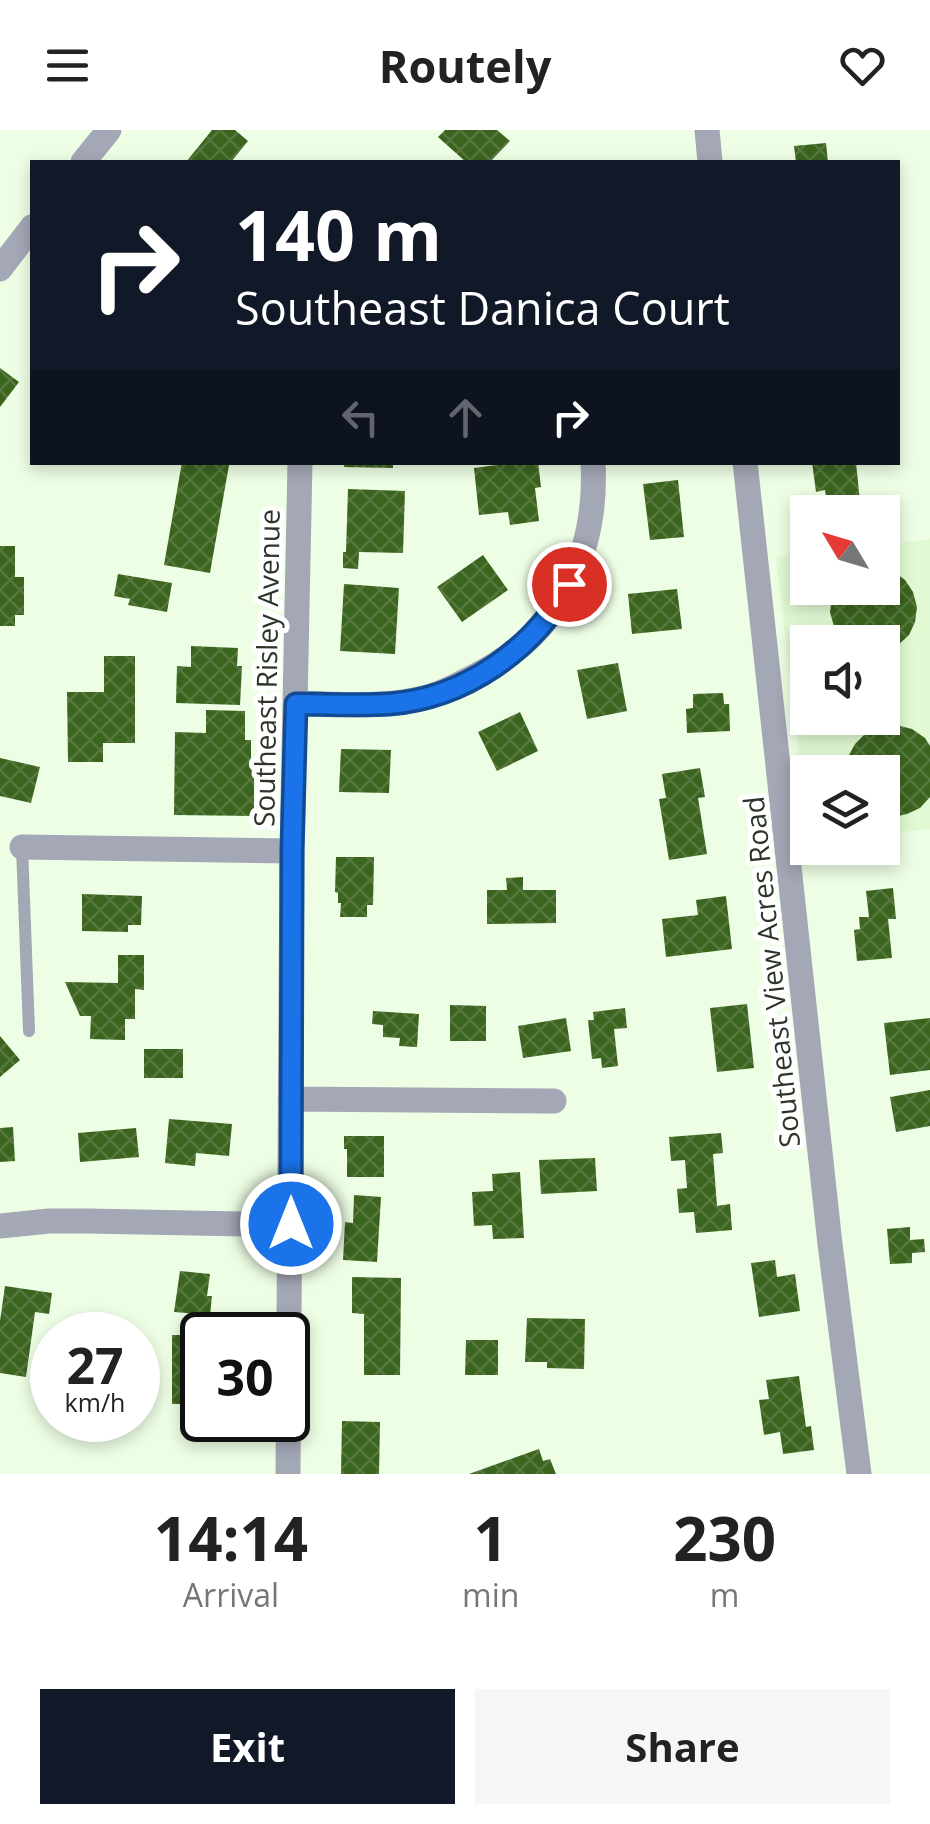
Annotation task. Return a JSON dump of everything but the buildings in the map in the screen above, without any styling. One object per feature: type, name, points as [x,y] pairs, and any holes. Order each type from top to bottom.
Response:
[{"type":"street","points":[[85,160],[109,130]]},
{"type":"street","points":[[707,130],[710,160]]},
{"type":"street","points":[[0,269],[30,231]]},
{"type":"street","name":"Southeast Risley Avenue","points":[[288,1474],[292,851],[300,465]]},
{"type":"street","points":[[296,704],[392,704],[420,699],[448,690],[497,665],[530,638],[557,606],[581,562],[590,528],[593,465]]},
{"type":"street","name":"Southeast View Acres Road","points":[[745,465],[830,1244],[859,1474]]},
{"type":"street","points":[[22,847],[292,851]]},
{"type":"street","points":[[290,1099],[554,1101]]},
{"type":"street","points":[[0,1226],[88,1220],[291,1224]]},
{"type":"lane","points":[[22,847],[30,1031]]},
{"type":"shaded area","points":[[930,539],[930,829],[900,832],[900,755],[799,755],[796,735],[900,735],[900,625],[790,625],[790,679],[776,557],[790,555],[790,605],[900,605],[900,543]]},
{"type":"route","points":[[291,1224],[296,704],[392,704],[448,690],[497,665],[530,638],[557,606],[569,584]]}]
